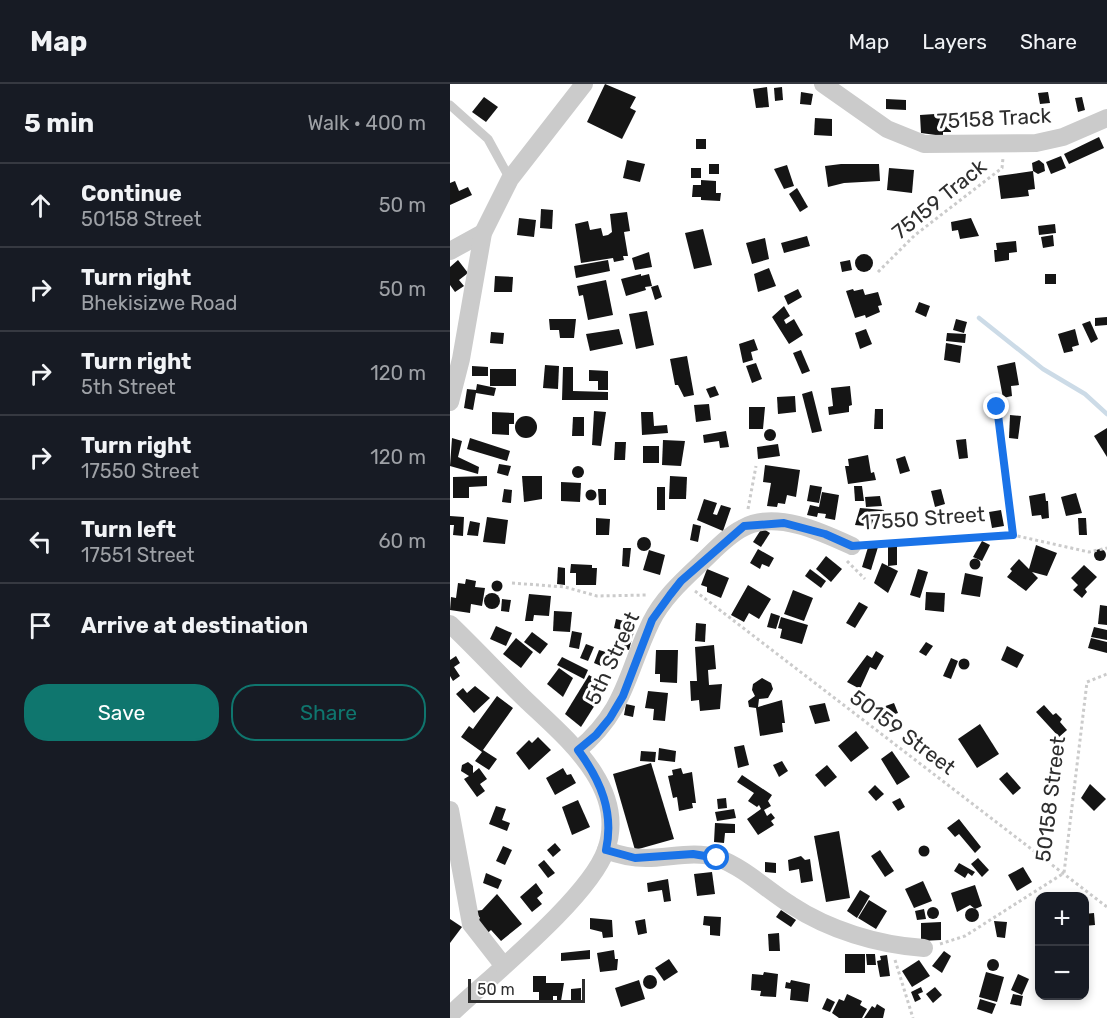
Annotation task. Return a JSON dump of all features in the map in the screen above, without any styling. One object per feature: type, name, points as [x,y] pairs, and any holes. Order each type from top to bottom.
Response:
[{"type":"street","points":[[450,402],[461,359],[483,233],[510,179],[584,84]]},
{"type":"street","name":"75158 Track","points":[[823,84],[887,129],[924,144],[1036,143],[1063,138],[1107,118]]},
{"type":"street","points":[[450,251],[483,233]]},
{"type":"street","name":"17550 Street","points":[[744,526],[784,523],[825,534],[852,546]]},
{"type":"street","name":"5th Street","points":[[578,750],[596,735],[610,718],[623,696],[652,620],[676,588],[744,526]]},
{"type":"street","points":[[450,624],[578,750],[597,779],[607,802],[609,828],[606,850],[581,888],[450,1015]]},
{"type":"street","points":[[450,810],[471,924],[503,965]]},
{"type":"street","points":[[606,850],[635,858],[693,854],[717,858],[744,872],[809,916],[848,932],[893,944],[924,948]]},
{"type":"lane","points":[[450,105],[488,139],[510,179]]},
{"type":"path","name":"75159 Track","points":[[878,272],[915,235],[1002,168],[1004,144]]},
{"type":"path","points":[[997,407],[1013,535]]},
{"type":"path","points":[[744,526],[756,466]]},
{"type":"path","name":"17550 Street","points":[[852,546],[1013,535],[1089,552],[1107,548]]},
{"type":"path","points":[[512,583],[566,587],[597,596],[676,588]]},
{"type":"path","name":"50159 Street","points":[[676,588],[1107,907]]},
{"type":"path","name":"50158 Street","points":[[924,948],[965,936],[1063,874],[1086,682],[1107,674]]},
{"type":"path","points":[[893,944],[898,975],[913,1018]]},
{"type":"building","points":[[605,84],[636,97],[630,108],[636,111],[622,139],[587,122]]},
{"type":"building","points":[[767,87],[769,107],[756,108],[753,89]]},
{"type":"building","points":[[782,87],[783,100],[775,101],[774,88]]},
{"type":"building","points":[[801,92],[813,94],[811,105],[800,104]]},
{"type":"building","points":[[1048,92],[1050,103],[1040,104],[1038,93]]},
{"type":"building","points":[[484,97],[498,107],[486,122],[472,112]]},
{"type":"building","points":[[1082,97],[1085,110],[1078,112],[1075,98]]},
{"type":"building","points":[[886,99],[906,100],[906,110],[886,109]]},
{"type":"building","points":[[950,113],[951,132],[943,132],[943,136],[921,133],[920,115]]},
{"type":"building","points":[[815,118],[832,119],[832,136],[814,135]]},
{"type":"building","points":[[1099,137],[1104,148],[1069,164],[1064,154]]},
{"type":"building","points":[[696,139],[706,139],[706,149],[696,149]]},
{"type":"building","points":[[1061,156],[1066,168],[1051,174],[1046,162]]},
{"type":"building","points":[[627,160],[645,164],[640,182],[623,178]]},
{"type":"building","points":[[1039,160],[1044,164],[1045,171],[1038,174],[1033,171],[1032,163]]},
{"type":"building","points":[[709,164],[719,164],[719,174],[709,174]]},
{"type":"building","points":[[879,164],[880,181],[844,183],[828,187],[825,166]]},
{"type":"building","points":[[787,165],[794,186],[784,189],[774,169]]},
{"type":"building","points":[[691,168],[701,168],[701,178],[691,178]]},
{"type":"building","points":[[889,168],[914,170],[912,193],[887,190]]},
{"type":"building","points":[[1033,171],[1035,189],[1028,190],[1029,196],[1001,199],[998,176]]},
{"type":"building","points":[[701,180],[716,181],[716,193],[721,193],[720,201],[692,197],[693,185],[701,185]]},
{"type":"building","points":[[455,181],[459,191],[468,187],[472,195],[450,205],[450,183]]},
{"type":"building","points":[[797,188],[808,207],[800,212],[789,194]]},
{"type":"building","points":[[541,209],[553,210],[552,229],[540,228]]},
{"type":"building","points":[[627,212],[630,231],[624,232],[628,256],[623,256],[624,260],[614,262],[613,258],[581,263],[575,224],[588,221],[590,230],[601,228],[603,236],[608,235],[612,232],[610,214]]},
{"type":"building","points":[[519,218],[536,220],[534,237],[517,235]]},
{"type":"building","points":[[971,218],[979,236],[960,239],[958,230],[952,231],[951,222]]},
{"type":"building","points":[[1055,224],[1056,233],[1039,235],[1038,226]]},
{"type":"building","points":[[703,229],[712,265],[694,269],[685,233]]},
{"type":"building","points":[[1053,235],[1054,246],[1043,248],[1041,237]]},
{"type":"building","points":[[807,236],[810,246],[784,253],[781,243]]},
{"type":"building","points":[[765,238],[769,259],[752,264],[746,243]]},
{"type":"building","points":[[1016,241],[1017,252],[1009,253],[1009,260],[995,262],[996,243]]},
{"type":"building","points":[[649,252],[652,267],[635,270],[632,258]]},
{"type":"building","points":[[864,254],[870,257],[873,263],[870,269],[864,272],[858,269],[855,263],[858,257]]},
{"type":"building","points":[[458,260],[468,273],[459,280],[464,286],[455,292],[450,285],[450,267]]},
{"type":"building","points":[[608,260],[610,271],[576,278],[574,266]]},
{"type":"building","points":[[850,260],[852,270],[842,272],[840,262]]},
{"type":"building","points":[[769,268],[776,286],[758,292],[754,274]]},
{"type":"building","points":[[641,274],[641,276],[649,274],[652,286],[626,296],[621,279]]},
{"type":"building","points":[[1045,274],[1056,274],[1056,284],[1045,284]]},
{"type":"building","points":[[495,276],[513,277],[512,292],[494,292]]},
{"type":"building","points":[[606,280],[613,315],[588,320],[583,295],[579,296],[577,286]]},
{"type":"building","points":[[658,285],[662,297],[655,300],[651,287]]},
{"type":"building","points":[[798,289],[802,297],[788,305],[784,296]]},
{"type":"building","points":[[853,289],[854,291],[863,289],[865,295],[878,292],[882,305],[878,306],[880,312],[866,318],[865,315],[855,318],[846,291]]},
{"type":"building","points":[[919,302],[930,306],[926,317],[915,312]]},
{"type":"building","points":[[784,306],[790,316],[784,320],[786,324],[794,319],[803,335],[789,344],[772,317]]},
{"type":"building","points":[[647,311],[654,345],[636,349],[629,314]]},
{"type":"building","points":[[1107,317],[1107,325],[1095,326],[1095,318]]},
{"type":"building","points":[[549,319],[576,319],[574,338],[560,338],[559,330],[550,330]]},
{"type":"building","points":[[956,319],[967,322],[964,333],[953,330]]},
{"type":"building","points":[[1090,321],[1098,339],[1091,343],[1082,324]]},
{"type":"building","points":[[619,329],[623,344],[590,351],[586,334]]},
{"type":"building","points":[[866,329],[872,344],[860,349],[855,333]]},
{"type":"building","points":[[1075,329],[1079,345],[1072,347],[1073,351],[1064,353],[1058,334]]},
{"type":"building","points":[[491,332],[504,333],[503,344],[490,343]]},
{"type":"building","points":[[947,333],[966,334],[965,343],[946,341]]},
{"type":"building","points":[[754,339],[758,350],[751,352],[753,360],[743,363],[739,344]]},
{"type":"building","points":[[946,343],[962,346],[960,363],[944,360]]},
{"type":"building","points":[[801,350],[810,371],[802,374],[793,353]]},
{"type":"building","points":[[687,356],[694,395],[684,397],[678,385],[675,385],[670,359]]},
{"type":"building","points":[[1015,362],[1019,385],[1011,386],[1012,396],[1003,398],[997,366]]},
{"type":"building","points":[[756,363],[762,379],[752,383],[746,366]]},
{"type":"building","points":[[545,365],[559,366],[558,389],[543,388]]},
{"type":"building","points":[[472,366],[488,367],[488,376],[472,376]]},
{"type":"building","points":[[563,367],[573,367],[573,391],[608,392],[608,400],[562,400]]},
{"type":"building","points":[[490,369],[516,369],[516,386],[490,386]]},
{"type":"building","points":[[589,370],[608,371],[608,390],[598,390],[598,381],[589,381]]},
{"type":"building","points":[[477,384],[496,388],[494,396],[476,393],[473,410],[464,408],[467,389],[476,390]]},
{"type":"building","points":[[715,386],[719,395],[710,398],[706,389]]},
{"type":"building","points":[[850,386],[852,405],[849,406],[849,412],[829,415],[828,407],[833,406],[831,388]]},
{"type":"building","points":[[812,391],[822,431],[812,433],[802,394]]},
{"type":"building","points":[[795,396],[796,412],[778,414],[777,397]]},
{"type":"building","points":[[709,404],[711,420],[696,422],[694,405]]},
{"type":"building","points":[[749,407],[765,407],[763,429],[749,429]]},
{"type":"building","points":[[875,409],[883,409],[883,429],[874,429]]},
{"type":"building","points":[[594,411],[606,412],[601,446],[592,445]]},
{"type":"building","points":[[492,412],[514,413],[514,424],[509,424],[509,435],[492,434]]},
{"type":"building","points":[[641,412],[653,412],[654,426],[667,425],[668,433],[642,435]]},
{"type":"building","points":[[1010,415],[1021,416],[1018,439],[1009,438]]},
{"type":"building","points":[[526,416],[534,419],[537,427],[534,435],[526,438],[518,435],[515,427],[518,419]]},
{"type":"building","points":[[573,417],[584,417],[584,436],[572,436]]},
{"type":"building","points":[[1107,428],[1107,457],[1094,436]]},
{"type":"building","points":[[770,429],[776,435],[770,441],[764,435]]},
{"type":"building","points":[[726,431],[729,447],[720,448],[719,441],[704,443],[703,435]]},
{"type":"building","points":[[452,438],[462,441],[458,457],[479,467],[478,474],[450,466]]},
{"type":"building","points":[[470,438],[510,451],[507,461],[467,449]]},
{"type":"building","points":[[966,439],[968,458],[959,459],[956,440]]},
{"type":"building","points":[[663,440],[685,441],[681,466],[662,465]]},
{"type":"building","points":[[615,442],[626,442],[625,460],[614,460]]},
{"type":"building","points":[[778,444],[780,456],[758,459],[757,447]]},
{"type":"building","points":[[643,446],[659,446],[659,463],[643,463]]},
{"type":"building","points":[[868,455],[871,473],[874,472],[876,480],[848,484],[845,466],[849,466],[848,459]]},
{"type":"building","points":[[905,456],[910,471],[900,474],[896,459]]},
{"type":"building","points":[[499,464],[511,466],[508,476],[497,473]]},
{"type":"building","points":[[765,465],[800,470],[796,497],[787,495],[785,504],[778,503],[777,507],[767,506],[771,483],[763,482]]},
{"type":"building","points":[[578,466],[584,472],[578,478],[572,472]]},
{"type":"building","points":[[487,476],[487,486],[469,487],[469,498],[453,498],[453,477]]},
{"type":"building","points":[[522,476],[542,476],[542,499],[524,502]]},
{"type":"building","points":[[670,476],[687,477],[686,499],[669,499]]},
{"type":"building","points":[[561,482],[581,483],[580,502],[561,501]]},
{"type":"building","points":[[810,485],[822,487],[819,503],[807,501]]},
{"type":"building","points":[[854,486],[862,486],[864,501],[855,501]]},
{"type":"building","points":[[657,487],[665,487],[665,510],[657,510]]},
{"type":"building","points":[[504,489],[512,490],[511,503],[502,502]]},
{"type":"building","points":[[591,489],[597,495],[591,501],[585,495]]},
{"type":"building","points":[[598,489],[606,489],[606,505],[599,505]]},
{"type":"building","points":[[941,489],[945,504],[935,507],[931,491]]},
{"type":"building","points":[[822,492],[839,495],[835,520],[825,518],[826,514],[818,513],[817,517],[807,515],[810,505],[819,507]]},
{"type":"building","points":[[1045,493],[1049,518],[1042,519],[1041,515],[1032,516],[1029,496]]},
{"type":"building","points":[[1076,493],[1082,513],[1066,516],[1061,497]]},
{"type":"building","points":[[880,496],[882,506],[866,507],[865,497]]},
{"type":"building","points":[[704,499],[717,503],[713,514],[717,515],[721,505],[731,508],[723,531],[697,520]]},
{"type":"building","points":[[860,508],[884,510],[883,520],[862,518],[877,520],[876,527],[855,525]]},
{"type":"building","points":[[1001,510],[1004,526],[992,528],[989,512]]},
{"type":"building","points":[[450,516],[464,517],[463,536],[453,535],[454,525],[450,525]]},
{"type":"building","points":[[487,517],[508,520],[505,544],[483,542]]},
{"type":"building","points":[[596,518],[610,519],[609,535],[596,535]]},
{"type":"building","points":[[1078,518],[1086,518],[1087,535],[1079,535]]},
{"type":"building","points":[[470,521],[480,523],[478,536],[467,535]]},
{"type":"building","points":[[693,524],[701,526],[698,542],[690,540]]},
{"type":"building","points":[[762,528],[770,533],[761,547],[753,542]]},
{"type":"building","points":[[644,537],[649,539],[651,544],[649,549],[644,551],[639,549],[637,544],[639,539]]},
{"type":"building","points":[[982,541],[990,545],[982,561],[973,557]]},
{"type":"building","points":[[869,544],[878,547],[871,570],[862,567]]},
{"type":"building","points":[[888,545],[897,545],[897,565],[888,566]]},
{"type":"building","points":[[1036,545],[1057,553],[1047,576],[1032,572],[1038,578],[1026,591],[1007,577],[1012,571],[1010,569],[1019,559],[1029,569]]},
{"type":"building","points":[[623,548],[631,548],[629,567],[622,566]]},
{"type":"building","points":[[758,549],[774,558],[769,567],[762,564],[760,569],[750,563]]},
{"type":"building","points":[[1102,549],[1106,555],[1102,561],[1098,561],[1094,553]]},
{"type":"building","points":[[649,550],[665,555],[660,575],[643,570]]},
{"type":"building","points":[[826,556],[842,569],[831,582],[816,569]]},
{"type":"building","points":[[975,558],[981,564],[975,570],[969,564]]},
{"type":"building","points":[[882,563],[898,571],[888,593],[874,583]]},
{"type":"building","points":[[571,564],[592,565],[592,568],[597,568],[596,585],[576,585],[576,573],[570,573]]},
{"type":"building","points":[[1084,565],[1097,577],[1085,589],[1087,592],[1082,598],[1073,590],[1078,585],[1071,578]]},
{"type":"building","points":[[558,567],[565,568],[565,585],[557,584]]},
{"type":"building","points":[[707,569],[729,578],[721,598],[707,592],[707,587],[701,585]]},
{"type":"building","points":[[810,569],[826,581],[821,588],[805,576]]},
{"type":"building","points":[[918,569],[928,572],[920,598],[910,595]]},
{"type":"building","points":[[965,573],[983,577],[980,597],[961,594]]},
{"type":"building","points":[[466,579],[476,581],[475,587],[485,588],[482,606],[471,604],[470,613],[450,610],[451,597],[456,598],[458,583],[465,584]]},
{"type":"building","points":[[497,580],[503,586],[497,592],[491,586]]},
{"type":"building","points":[[748,585],[771,599],[759,619],[749,613],[744,622],[731,615]]},
{"type":"building","points":[[793,590],[813,598],[804,621],[784,614]]},
{"type":"building","points":[[926,592],[945,593],[944,612],[925,610]]},
{"type":"building","points":[[489,593],[495,593],[500,601],[498,607],[489,609],[484,604],[484,598]]},
{"type":"building","points":[[529,594],[551,596],[549,616],[534,615],[533,621],[525,621]]},
{"type":"building","points":[[502,599],[511,600],[509,612],[501,611]]},
{"type":"building","points":[[859,602],[868,607],[855,628],[846,623]]},
{"type":"building","points":[[1100,605],[1107,606],[1107,625],[1098,624]]},
{"type":"building","points":[[554,611],[572,612],[570,632],[553,631]]},
{"type":"building","points":[[771,613],[780,616],[776,629],[767,627]]},
{"type":"building","points":[[781,617],[808,625],[802,644],[780,638],[782,629],[778,628]]},
{"type":"building","points":[[616,619],[636,624],[629,650],[618,647],[622,630],[614,628]]},
{"type":"building","points":[[696,623],[706,624],[705,642],[695,641]]},
{"type":"building","points":[[496,626],[512,633],[506,646],[490,639]]},
{"type":"building","points":[[1094,627],[1107,630],[1107,640],[1091,637]]},
{"type":"building","points":[[572,631],[582,633],[579,649],[569,647]]},
{"type":"building","points":[[532,632],[548,644],[540,654],[524,642]]},
{"type":"building","points":[[516,638],[533,652],[521,668],[503,654]]},
{"type":"building","points":[[1091,638],[1107,642],[1107,653],[1088,648]]},
{"type":"building","points":[[926,642],[933,646],[926,656],[919,652]]},
{"type":"building","points":[[586,644],[594,647],[588,661],[580,658]]},
{"type":"building","points":[[714,645],[716,669],[708,670],[709,685],[722,684],[720,709],[700,711],[699,700],[691,701],[690,681],[697,681],[695,647]]},
{"type":"building","points":[[1007,646],[1024,655],[1017,668],[1001,660]]},
{"type":"building","points":[[599,650],[606,652],[601,666],[594,663]]},
{"type":"building","points":[[656,650],[678,650],[677,683],[660,682],[660,674],[655,674]]},
{"type":"building","points":[[876,651],[884,656],[876,670],[870,667],[860,689],[847,682],[867,655],[872,658]]},
{"type":"building","points":[[456,656],[460,663],[454,667],[460,676],[453,681],[450,676],[450,660]]},
{"type":"building","points":[[562,657],[588,670],[584,679],[557,665]]},
{"type":"building","points":[[951,658],[958,661],[951,679],[943,676]]},
{"type":"building","points":[[964,658],[970,664],[964,670],[958,664]]},
{"type":"building","points":[[559,668],[573,678],[563,697],[547,684]]},
{"type":"building","points":[[589,675],[607,686],[581,727],[565,714]]},
{"type":"building","points":[[762,678],[771,683],[773,689],[768,698],[759,699],[758,707],[782,700],[785,723],[782,723],[783,732],[760,736],[756,708],[749,707],[748,701],[755,696],[752,690],[753,684]]},
{"type":"building","points":[[475,686],[490,698],[474,713],[456,694],[463,688],[467,693]]},
{"type":"building","points":[[648,691],[668,693],[665,721],[653,720],[654,709],[645,708]]},
{"type":"building","points":[[497,696],[513,708],[483,750],[497,759],[489,770],[475,761],[482,752],[461,737],[469,726],[473,729]]},
{"type":"building","points":[[825,703],[830,721],[815,724],[809,706]]},
{"type":"building","points":[[894,703],[898,713],[883,718],[880,708]]},
{"type":"building","points":[[626,704],[635,706],[633,717],[624,715]]},
{"type":"building","points":[[1044,705],[1053,715],[1056,713],[1062,719],[1060,722],[1067,730],[1059,737],[1036,712]]},
{"type":"building","points":[[980,724],[999,754],[977,768],[958,739]]},
{"type":"building","points":[[856,731],[869,748],[851,762],[838,746]]},
{"type":"building","points":[[538,737],[551,750],[529,770],[516,753],[529,740],[532,743]]},
{"type":"building","points":[[744,745],[749,765],[738,768],[734,747]]},
{"type":"building","points":[[659,748],[676,751],[675,762],[658,760]]},
{"type":"building","points":[[641,751],[656,752],[655,762],[640,761]]},
{"type":"building","points":[[892,751],[910,777],[897,785],[881,759]]},
{"type":"building","points":[[782,761],[788,771],[779,777],[773,765]]},
{"type":"building","points":[[468,762],[473,766],[473,773],[479,768],[487,779],[480,784],[485,791],[477,797],[464,779],[469,776],[461,771],[462,765]]},
{"type":"building","points":[[651,763],[674,839],[635,850],[613,774]]},
{"type":"building","points":[[827,765],[837,777],[825,787],[815,775]]},
{"type":"building","points":[[563,768],[567,775],[571,774],[576,783],[555,795],[546,778]]},
{"type":"building","points":[[681,768],[683,774],[692,772],[696,803],[692,803],[693,808],[679,811],[677,797],[673,798],[668,776],[673,775],[672,770]]},
{"type":"building","points":[[1007,772],[1021,788],[1013,795],[999,779]]},
{"type":"building","points":[[742,775],[772,795],[768,801],[771,806],[764,810],[767,816],[771,813],[775,818],[771,821],[774,825],[758,835],[747,819],[761,809],[759,805],[757,807],[748,801],[754,793],[737,782]]},
{"type":"building","points":[[1090,784],[1106,799],[1094,811],[1081,798]]},
{"type":"building","points":[[875,785],[884,794],[876,801],[868,792]]},
{"type":"building","points":[[726,798],[727,808],[718,809],[717,799]]},
{"type":"building","points":[[900,798],[905,807],[898,811],[892,802]]},
{"type":"building","points":[[578,800],[590,827],[572,835],[562,807]]},
{"type":"building","points":[[496,806],[506,809],[502,820],[510,823],[507,831],[489,824]]},
{"type":"building","points":[[734,809],[736,818],[717,821],[715,812]]},
{"type":"building","points":[[959,819],[981,847],[975,853],[959,834],[955,837],[947,828]]},
{"type":"building","points":[[715,823],[735,824],[735,833],[725,833],[724,843],[714,842]]},
{"type":"building","points":[[839,831],[850,898],[826,902],[814,836]]},
{"type":"building","points":[[555,843],[561,850],[553,857],[547,850]]},
{"type":"building","points":[[503,846],[512,850],[505,865],[496,861]]},
{"type":"building","points":[[924,846],[928,847],[928,855],[924,856],[920,855],[919,851],[920,847]]},
{"type":"building","points":[[880,850],[894,871],[885,877],[871,856]]},
{"type":"building","points":[[801,856],[805,860],[810,859],[813,881],[801,883],[799,869],[789,871],[788,860]]},
{"type":"building","points":[[978,858],[989,870],[982,877],[971,864]]},
{"type":"building","points":[[544,860],[555,873],[548,878],[538,865]]},
{"type":"building","points":[[765,862],[776,863],[776,873],[765,872]]},
{"type":"building","points":[[959,863],[975,872],[972,876],[968,873],[965,878],[954,871]]},
{"type":"building","points":[[1023,867],[1032,882],[1017,891],[1008,875]]},
{"type":"building","points":[[712,872],[715,894],[697,896],[694,874]]},
{"type":"building","points":[[486,873],[502,880],[498,889],[483,883]]},
{"type":"building","points":[[668,879],[671,901],[664,902],[662,890],[648,892],[647,883]]},
{"type":"building","points":[[923,881],[932,901],[914,908],[905,889]]},
{"type":"building","points":[[536,883],[543,893],[537,898],[542,904],[532,912],[520,897]]},
{"type":"building","points":[[975,885],[982,906],[975,909],[970,905],[957,912],[951,893]]},
{"type":"building","points":[[860,890],[870,896],[857,918],[847,911]]},
{"type":"building","points":[[497,894],[522,924],[501,941],[491,930],[482,938],[475,923],[480,918],[475,911],[482,910]]},
{"type":"building","points":[[869,900],[887,911],[876,929],[858,918]]},
{"type":"building","points":[[935,907],[939,913],[935,919],[931,919],[927,911]]},
{"type":"building","points":[[972,908],[977,910],[979,915],[977,920],[972,922],[967,920],[965,915],[967,910]]},
{"type":"building","points":[[924,909],[926,919],[917,920],[915,911]]},
{"type":"building","points":[[781,910],[796,920],[791,927],[776,917]]},
{"type":"building","points":[[1094,913],[1095,925],[1089,926],[1089,914]]},
{"type":"building","points":[[704,916],[721,917],[720,936],[710,935],[710,926],[703,925]]},
{"type":"building","points":[[590,918],[612,920],[613,937],[603,938],[602,932],[590,929]]},
{"type":"building","points":[[450,919],[462,927],[450,943]]},
{"type":"building","points":[[645,919],[647,933],[638,935],[635,921]]},
{"type":"building","points":[[994,921],[1007,922],[1005,938],[997,937]]},
{"type":"building","points":[[941,922],[941,940],[921,941],[921,923]]},
{"type":"building","points":[[779,933],[780,951],[769,951],[768,934]]},
{"type":"building","points":[[590,950],[590,959],[561,961],[561,953]]},
{"type":"building","points":[[614,950],[615,959],[618,959],[617,970],[600,972],[597,953]]},
{"type":"building","points":[[944,951],[951,956],[942,973],[932,966]]},
{"type":"building","points":[[845,954],[865,954],[865,973],[845,973]]},
{"type":"building","points":[[866,954],[875,954],[876,965],[867,965]]},
{"type":"building","points":[[887,955],[890,976],[880,977],[877,961],[881,960],[880,956]]},
{"type":"building","points":[[669,959],[678,972],[664,981],[655,968]]},
{"type":"building","points":[[995,959],[999,965],[995,971],[991,971],[987,963]]},
{"type":"building","points":[[919,960],[930,976],[912,987],[902,971]]},
{"type":"building","points":[[764,972],[778,974],[776,997],[760,996],[761,991],[751,990],[752,974],[763,975]]},
{"type":"building","points":[[986,972],[1004,977],[997,1002],[979,997]]},
{"type":"building","points":[[1018,974],[1029,979],[1022,995],[1011,990]]},
{"type":"building","points":[[650,975],[655,977],[657,982],[655,987],[650,989],[645,987],[643,982],[645,977]]},
{"type":"building","points":[[533,976],[546,976],[546,983],[564,983],[561,1001],[557,1001],[557,996],[553,996],[553,1003],[539,1003],[539,992],[533,992]]},
{"type":"building","points":[[639,980],[645,999],[621,1007],[615,988]]},
{"type":"building","points":[[791,980],[810,984],[808,1002],[790,1000],[791,989],[785,988],[786,982],[790,983]]},
{"type":"building","points":[[921,987],[923,992],[918,994],[921,999],[915,1002],[911,992]]},
{"type":"building","points":[[935,987],[942,995],[933,1003],[926,994]]},
{"type":"building","points":[[581,988],[581,1001],[571,1001],[571,989]]},
{"type":"building","points":[[847,994],[862,1001],[860,1005],[867,1009],[862,1018],[839,1018],[832,1013],[839,999],[844,1001]]},
{"type":"building","points":[[1013,994],[1023,996],[1021,1006],[1010,1004]]},
{"type":"building","points":[[827,998],[835,1002],[830,1012],[822,1009]]},
{"type":"building","points":[[980,999],[996,1004],[992,1014],[977,1009]]},
{"type":"building","points":[[877,1004],[885,1009],[883,1018],[864,1018],[872,1006],[875,1008]]},
{"type":"waterway","points":[[979,318],[1043,369],[1085,394],[1107,414]]},
{"type":"route","points":[[717,858],[693,854],[635,858],[606,850],[609,836],[607,802],[597,779],[578,750],[596,735],[610,718],[623,696],[652,620],[681,581],[744,526],[769,522],[784,523],[825,534],[852,546],[1013,535],[997,407]]}]
